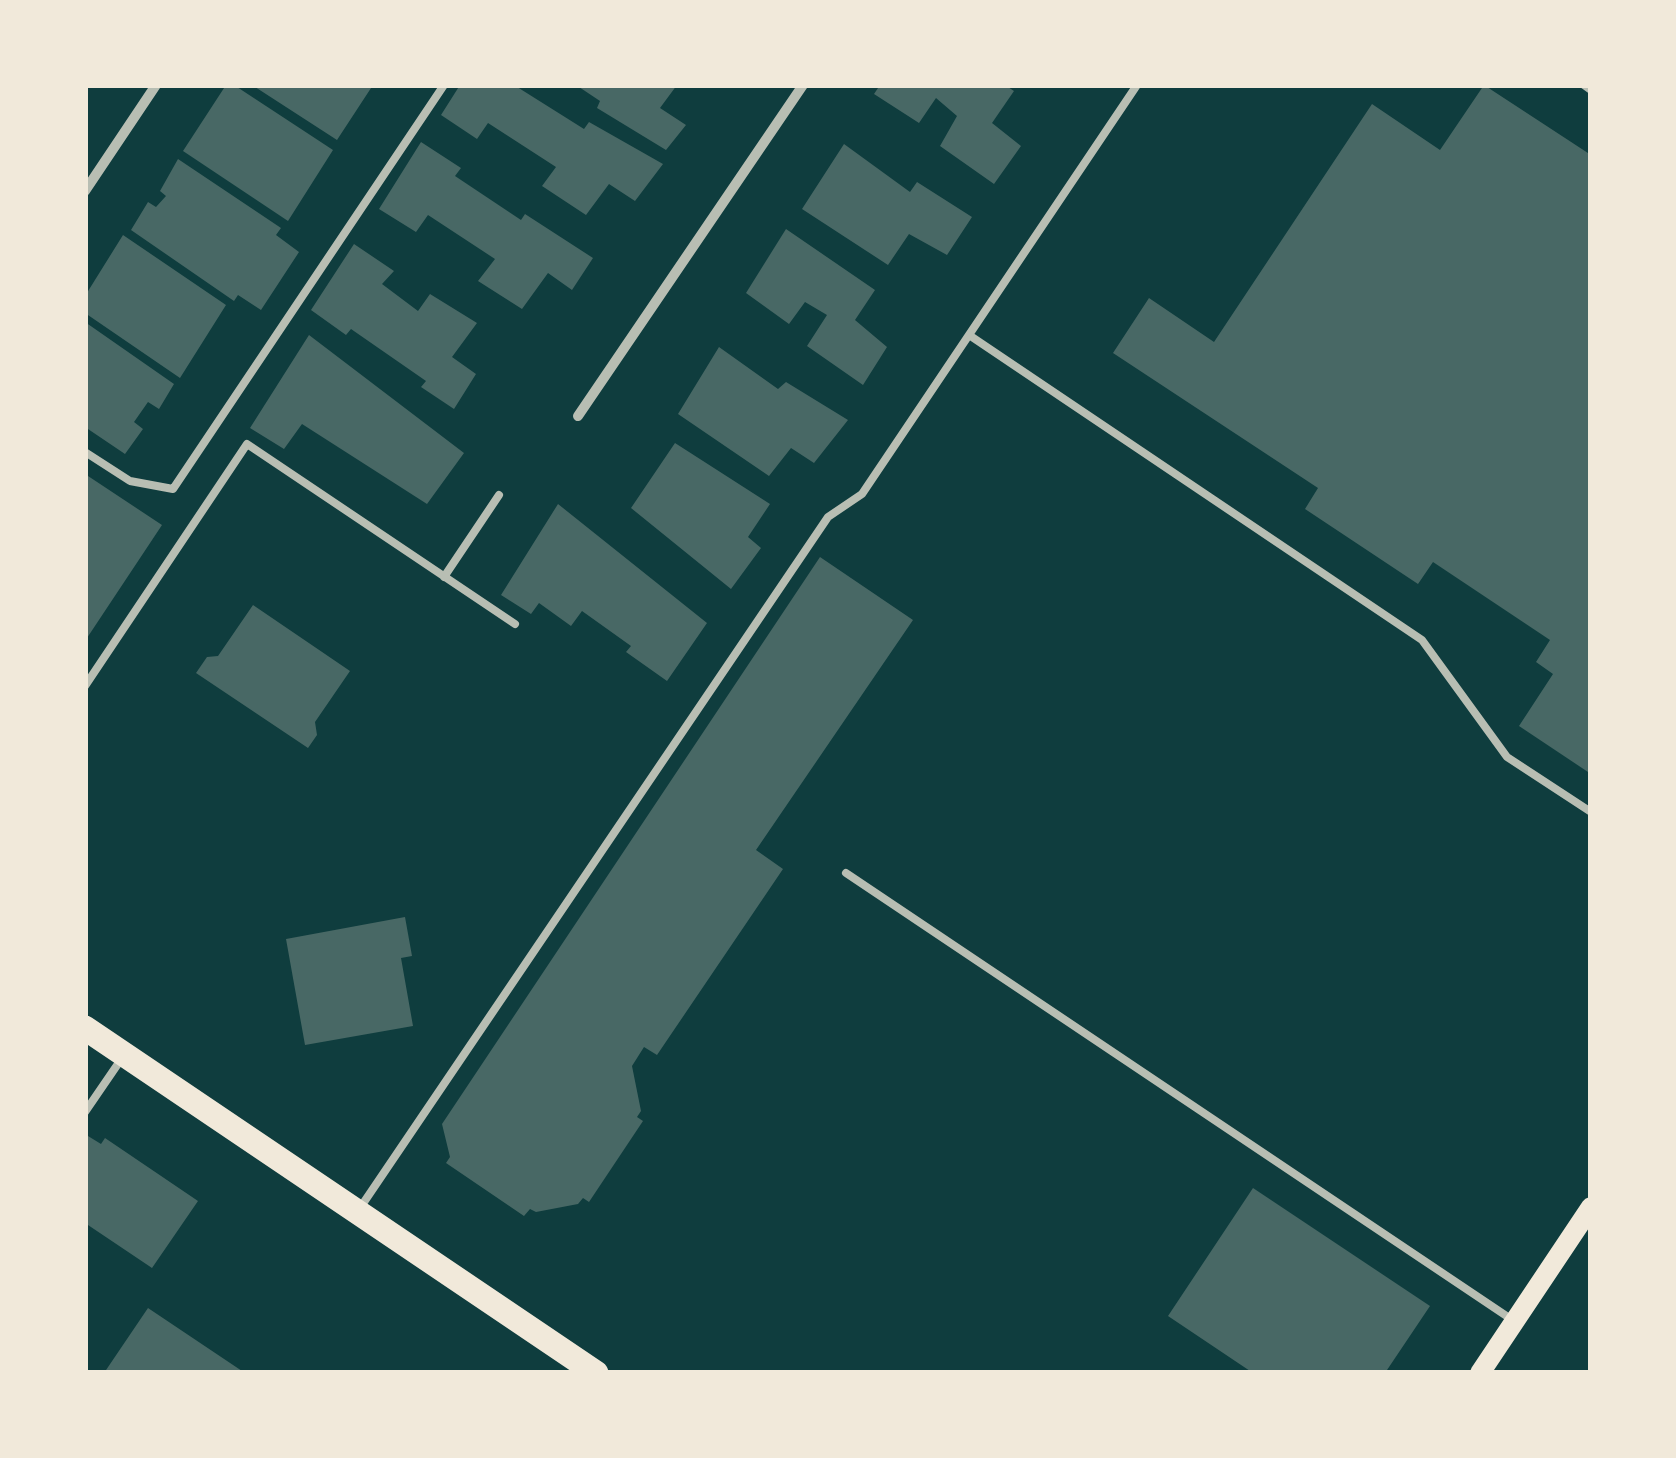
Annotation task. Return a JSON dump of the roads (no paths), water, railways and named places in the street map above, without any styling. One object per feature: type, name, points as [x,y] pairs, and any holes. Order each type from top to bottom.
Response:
[{"type":"main road","points":[[85,1028],[596,1373]]},
{"type":"main road","points":[[1480,1373],[1591,1207]]},
{"type":"street","points":[[85,191],[156,85]]},
{"type":"street","points":[[578,416],[804,85]]},
{"type":"lane","points":[[85,452],[130,480],[173,490],[444,85]]},
{"type":"lane","points":[[358,1212],[828,517],[862,494],[1137,85]]},
{"type":"lane","points":[[1584,85],[1591,90]]},
{"type":"lane","points":[[969,335],[1422,640],[1507,757],[1591,812]]},
{"type":"lane","points":[[85,686],[247,444],[515,624]]},
{"type":"lane","points":[[444,577],[500,494]]},
{"type":"lane","points":[[846,873],[1515,1321]]},
{"type":"lane","points":[[85,1112],[125,1055]]}]
